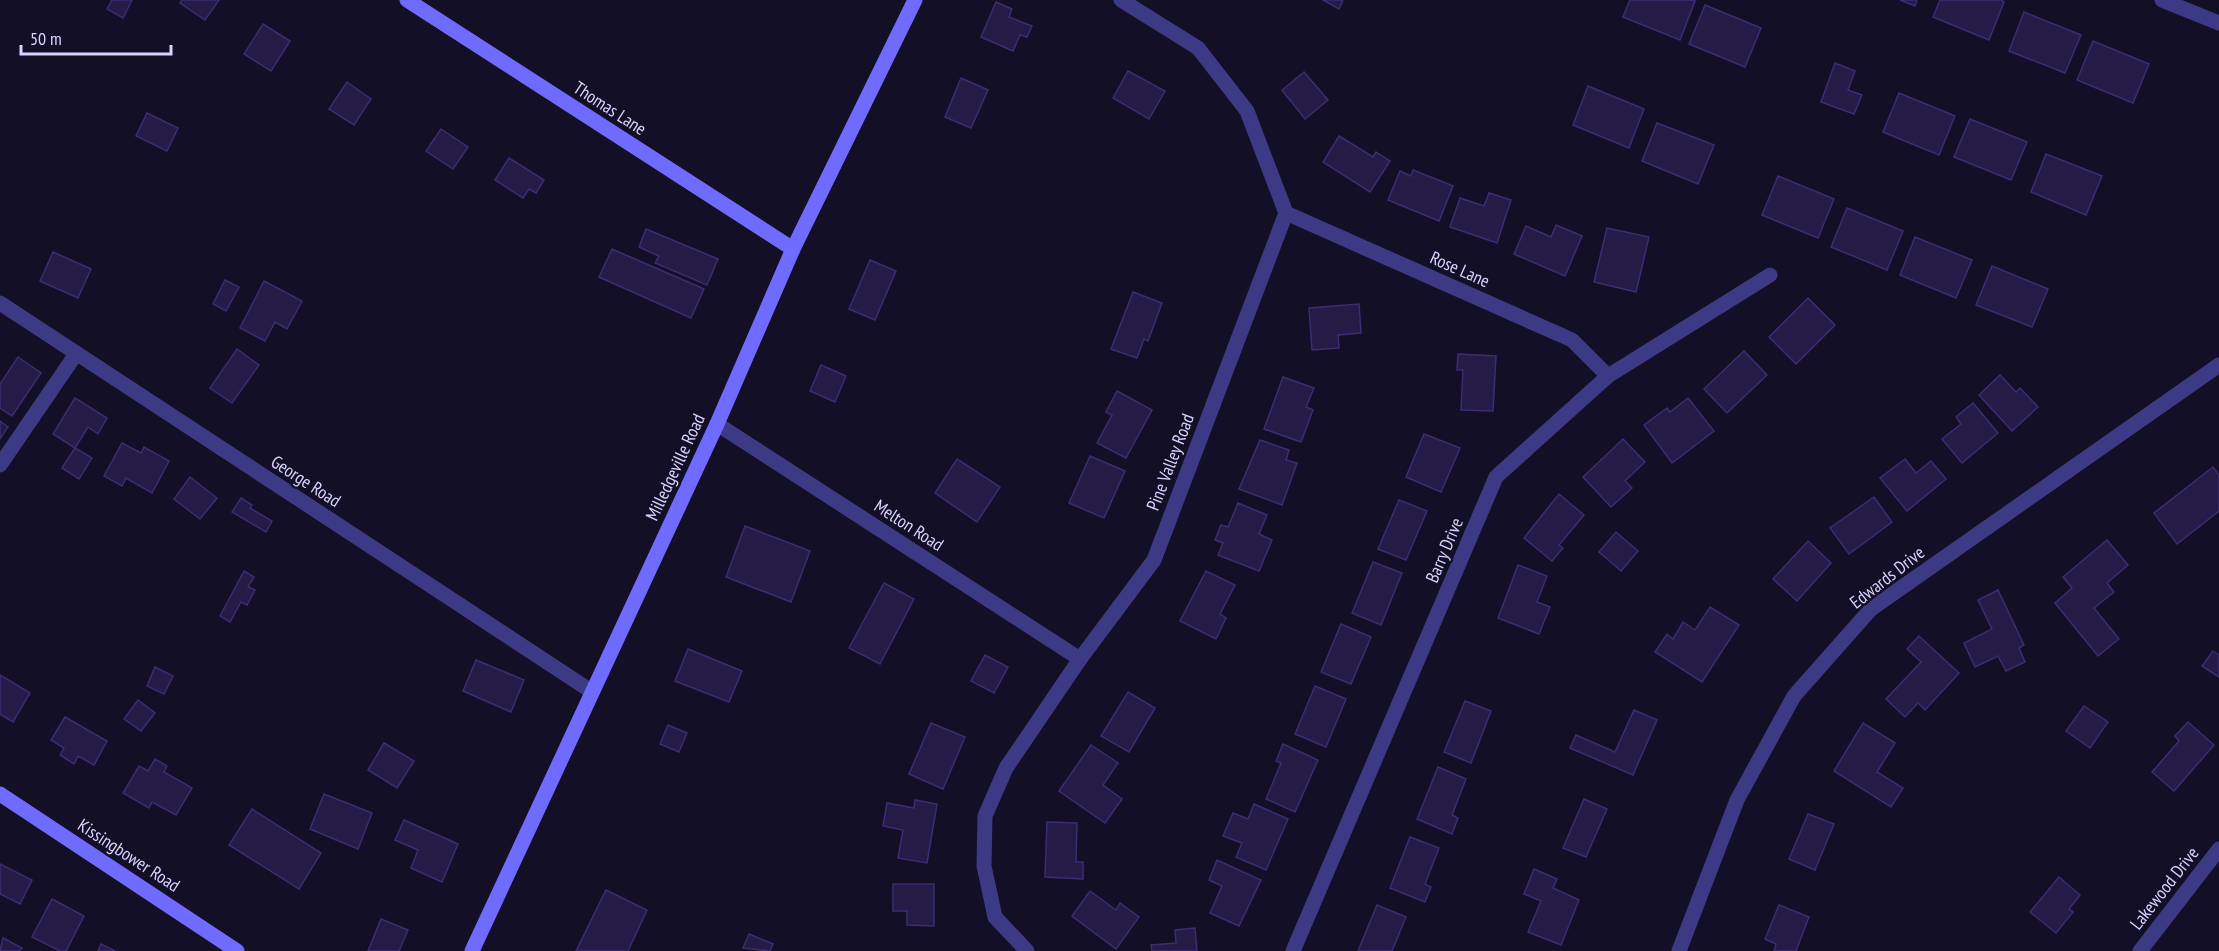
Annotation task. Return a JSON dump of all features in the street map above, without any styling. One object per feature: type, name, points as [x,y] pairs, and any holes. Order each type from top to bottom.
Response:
[{"type":"street","name":"Thomas Lane","points":[[407,0],[793,249]]},
{"type":"street","name":"Milledgeville Road","points":[[472,951],[717,424],[793,249],[915,0]]},
{"type":"street","points":[[1121,0],[1198,48],[1247,111],[1286,213]]},
{"type":"street","points":[[2162,0],[2219,23]]},
{"type":"street","name":"Rose Lane","points":[[1286,213],[1572,340],[1608,376]]},
{"type":"street","name":"Pine Valley Road","points":[[1027,951],[995,916],[984,866],[985,816],[1006,768],[1080,660],[1154,560],[1286,213]]},
{"type":"street","name":"Barry Drive","points":[[1293,951],[1496,477],[1608,376],[1770,275]]},
{"type":"street","name":"George Road","points":[[0,303],[591,691]]},
{"type":"street","points":[[0,465],[76,354]]},
{"type":"street","name":"Edwards Drive","points":[[1679,951],[1737,800],[1794,696],[1871,609],[2219,365]]},
{"type":"street","name":"Melton Road","points":[[717,424],[1080,660]]},
{"type":"street","name":"Kissingbower Road","points":[[0,794],[237,951]]},
{"type":"street","name":"Lakewood Drive","points":[[2140,951],[2219,849]]},
{"type":"building","points":[[112,0],[132,0],[123,18],[107,9]]},
{"type":"building","points":[[182,0],[219,0],[205,20],[180,3]]},
{"type":"building","points":[[1323,0],[1343,0],[1339,9]]},
{"type":"building","points":[[1630,0],[1695,1],[1680,40],[1623,17]]},
{"type":"building","points":[[1900,0],[1917,0],[1915,6]]},
{"type":"building","points":[[1940,0],[2001,0],[2004,2],[1989,40],[1933,17]]},
{"type":"building","points":[[996,2],[1012,9],[1009,17],[1032,26],[1027,37],[1020,35],[1013,51],[981,37]]},
{"type":"building","points":[[1705,5],[1761,28],[1745,67],[1689,44]]},
{"type":"building","points":[[2024,12],[2081,35],[2065,73],[2009,51]]},
{"type":"building","points":[[263,24],[290,41],[271,71],[244,54]]},
{"type":"building","points":[[2093,41],[2149,64],[2133,103],[2077,80]]},
{"type":"building","points":[[1835,63],[1855,71],[1848,90],[1862,95],[1854,114],[1821,102]]},
{"type":"building","points":[[1128,71],[1165,91],[1149,119],[1113,98]]},
{"type":"building","points":[[1304,72],[1328,100],[1305,119],[1282,90]]},
{"type":"building","points":[[961,78],[988,90],[971,128],[945,117]]},
{"type":"building","points":[[347,82],[371,99],[354,125],[329,109]]},
{"type":"building","points":[[1588,86],[1644,109],[1629,148],[1573,125]]},
{"type":"building","points":[[1899,93],[1955,116],[1939,155],[1883,132]]},
{"type":"building","points":[[147,113],[178,128],[167,151],[136,136]]},
{"type":"building","points":[[1970,119],[2027,142],[2011,180],[1954,157]]},
{"type":"building","points":[[1657,123],[1714,145],[1698,184],[1642,161]]},
{"type":"building","points":[[441,129],[468,147],[453,169],[426,151]]},
{"type":"building","points":[[1339,136],[1373,157],[1376,152],[1390,161],[1370,192],[1323,162]]},
{"type":"building","points":[[2046,154],[2102,176],[2086,215],[2031,192]]},
{"type":"building","points":[[509,158],[544,180],[536,193],[529,189],[523,198],[495,180]]},
{"type":"building","points":[[1413,170],[1453,186],[1439,221],[1388,200],[1400,171],[1411,176]]},
{"type":"building","points":[[1778,176],[1834,199],[1818,238],[1762,215]]},
{"type":"building","points":[[1489,193],[1511,200],[1497,243],[1450,227],[1460,198],[1484,206]]},
{"type":"building","points":[[1847,208],[1903,231],[1887,270],[1831,247]]},
{"type":"building","points":[[1556,225],[1582,236],[1565,276],[1514,254],[1526,226],[1551,237]]},
{"type":"building","points":[[1607,228],[1649,237],[1636,292],[1594,282]]},
{"type":"building","points":[[646,229],[718,259],[707,285],[655,263],[659,256],[639,247]]},
{"type":"building","points":[[1915,237],[1972,260],[1956,298],[1900,275]]},
{"type":"building","points":[[612,249],[704,289],[691,318],[599,277]]},
{"type":"building","points":[[53,252],[91,269],[78,298],[40,281]]},
{"type":"building","points":[[870,260],[896,271],[875,320],[849,309]]},
{"type":"building","points":[[1992,266],[2048,289],[2032,327],[1976,305]]},
{"type":"building","points":[[225,280],[239,287],[226,311],[213,304]]},
{"type":"building","points":[[264,281],[302,301],[287,329],[275,322],[265,341],[240,328]]},
{"type":"building","points":[[1133,292],[1162,303],[1148,341],[1144,339],[1137,358],[1111,349]]},
{"type":"building","points":[[1808,298],[1835,325],[1796,364],[1769,337]]},
{"type":"building","points":[[1359,304],[1361,333],[1338,335],[1339,348],[1312,350],[1309,308]]},
{"type":"building","points":[[237,349],[259,365],[232,403],[210,388]]},
{"type":"building","points":[[1744,351],[1767,375],[1727,413],[1704,389]]},
{"type":"building","points":[[1458,354],[1496,356],[1493,411],[1461,410],[1463,370],[1457,370]]},
{"type":"building","points":[[18,357],[41,373],[12,416],[0,408],[0,384]]},
{"type":"building","points":[[821,365],[846,376],[835,402],[810,391]]},
{"type":"building","points":[[2000,375],[2016,392],[2020,388],[2038,407],[2012,431],[1979,395]]},
{"type":"building","points":[[1283,377],[1314,388],[1306,407],[1313,410],[1301,442],[1264,429]]},
{"type":"building","points":[[1117,391],[1152,410],[1126,458],[1097,443],[1112,415],[1106,412]]},
{"type":"building","points":[[75,398],[107,418],[98,434],[88,427],[75,448],[53,434]]},
{"type":"building","points":[[1688,398],[1714,431],[1672,463],[1644,425],[1667,408],[1670,412]]},
{"type":"building","points":[[1973,403],[1998,433],[1962,463],[1942,439],[1961,424],[1956,417]]},
{"type":"building","points":[[0,421],[8,427],[0,439]]},
{"type":"building","points":[[1424,434],[1460,448],[1441,492],[1406,477]]},
{"type":"building","points":[[1623,439],[1645,462],[1625,481],[1632,488],[1611,507],[1583,477]]},
{"type":"building","points":[[1260,440],[1289,450],[1286,460],[1297,463],[1282,505],[1239,489]]},
{"type":"building","points":[[122,443],[141,453],[144,447],[169,461],[152,493],[126,478],[122,486],[104,476]]},
{"type":"building","points":[[75,448],[92,458],[79,479],[62,468]]},
{"type":"building","points":[[1090,456],[1125,471],[1104,518],[1069,503]]},
{"type":"building","points":[[957,459],[1000,487],[977,522],[935,493]]},
{"type":"building","points":[[1905,459],[1916,473],[1931,461],[1946,479],[1907,511],[1880,478]]},
{"type":"building","points":[[2213,467],[2219,475],[2219,511],[2177,544],[2154,513]]},
{"type":"building","points":[[190,477],[217,498],[200,519],[174,499]]},
{"type":"building","points":[[1559,494],[1584,515],[1559,545],[1563,548],[1552,561],[1524,538]]},
{"type":"building","points":[[1874,497],[1892,522],[1849,554],[1830,528]]},
{"type":"building","points":[[241,498],[252,505],[250,508],[272,521],[266,532],[232,512]]},
{"type":"building","points":[[1399,500],[1427,511],[1406,560],[1378,549]]},
{"type":"building","points":[[1238,503],[1267,515],[1259,534],[1272,540],[1259,571],[1218,555],[1223,543],[1215,540],[1221,525],[1228,527]]},
{"type":"building","points":[[745,526],[810,551],[791,602],[726,577]]},
{"type":"building","points":[[1616,532],[1638,551],[1621,571],[1599,552]]},
{"type":"building","points":[[2107,540],[2128,565],[2107,583],[2114,592],[2094,608],[2119,639],[2098,656],[2055,603],[2072,588],[2063,577]]},
{"type":"building","points":[[1808,541],[1831,563],[1797,601],[1773,579]]},
{"type":"building","points":[[1373,562],[1402,573],[1381,625],[1352,613]]},
{"type":"building","points":[[1518,565],[1547,576],[1537,602],[1550,607],[1539,634],[1498,618]]},
{"type":"building","points":[[244,571],[254,577],[248,587],[255,590],[247,605],[241,602],[230,622],[220,616]]},
{"type":"building","points":[[1206,571],[1235,585],[1220,614],[1226,618],[1216,639],[1180,621]]},
{"type":"building","points":[[884,583],[914,599],[880,664],[849,648]]},
{"type":"building","points":[[1998,590],[2024,645],[2019,648],[2025,662],[2006,671],[1998,656],[1975,667],[1964,643],[1992,629],[1978,600]]},
{"type":"building","points":[[1710,607],[1739,625],[1702,682],[1655,652],[1667,634],[1673,639],[1683,622],[1695,630]]},
{"type":"building","points":[[1341,624],[1371,637],[1351,684],[1321,672]]},
{"type":"building","points":[[1919,636],[1959,673],[1925,710],[1918,703],[1905,717],[1886,699],[1921,662],[1907,649]]},
{"type":"building","points":[[688,649],[742,671],[729,702],[675,681]]},
{"type":"building","points":[[2213,651],[2219,655],[2219,677],[2202,666]]},
{"type":"building","points":[[985,655],[1008,667],[994,693],[971,681]]},
{"type":"building","points":[[476,660],[524,680],[511,712],[463,691]]},
{"type":"building","points":[[155,667],[173,676],[164,694],[147,686]]},
{"type":"building","points":[[0,675],[30,693],[13,722],[0,714]]},
{"type":"building","points":[[1315,686],[1346,699],[1326,747],[1295,734]]},
{"type":"building","points":[[1128,692],[1155,708],[1129,752],[1101,736]]},
{"type":"building","points":[[138,700],[155,713],[141,731],[124,719]]},
{"type":"building","points":[[1465,701],[1491,711],[1471,763],[1444,752]]},
{"type":"building","points":[[2084,706],[2108,722],[2090,748],[2066,731]]},
{"type":"building","points":[[1634,710],[1657,720],[1633,775],[1570,748],[1576,735],[1615,752]]},
{"type":"building","points":[[65,717],[107,741],[94,765],[78,756],[74,764],[60,755],[64,748],[51,740]]},
{"type":"building","points":[[2188,722],[2214,745],[2174,791],[2152,772],[2179,741],[2175,736]]},
{"type":"building","points":[[931,723],[965,737],[943,789],[909,774]]},
{"type":"building","points":[[1863,723],[1895,743],[1877,772],[1903,788],[1891,807],[1834,771]]},
{"type":"building","points":[[668,725],[687,733],[679,752],[660,744]]},
{"type":"building","points":[[384,743],[414,761],[397,788],[368,770]]},
{"type":"building","points":[[1283,744],[1318,760],[1295,812],[1266,799],[1281,763],[1276,761]]},
{"type":"building","points":[[1091,745],[1118,763],[1103,785],[1122,799],[1105,823],[1059,791]]},
{"type":"building","points":[[155,759],[167,766],[164,772],[192,788],[176,815],[152,802],[149,808],[123,793],[139,766],[148,771]]},
{"type":"building","points":[[1438,767],[1466,779],[1452,815],[1458,818],[1452,834],[1417,819]]},
{"type":"building","points":[[324,794],[372,813],[358,849],[310,829]]},
{"type":"building","points":[[1584,799],[1607,809],[1586,857],[1563,848]]},
{"type":"building","points":[[915,800],[937,804],[927,863],[898,858],[903,830],[883,826],[887,803],[914,808]]},
{"type":"building","points":[[1254,804],[1288,819],[1266,870],[1236,857],[1242,843],[1223,836],[1233,813],[1248,819]]},
{"type":"building","points":[[252,809],[321,853],[299,889],[229,845]]},
{"type":"building","points":[[1808,814],[1834,824],[1815,870],[1789,859]]},
{"type":"building","points":[[404,820],[458,844],[442,882],[411,868],[418,850],[395,840]]},
{"type":"building","points":[[1047,822],[1077,823],[1076,862],[1083,862],[1083,879],[1045,877]]},
{"type":"building","points":[[1410,837],[1439,848],[1425,884],[1431,887],[1425,902],[1390,888]]},
{"type":"building","points":[[1217,860],[1261,880],[1239,926],[1210,913],[1222,886],[1209,880]]},
{"type":"building","points":[[0,864],[32,880],[20,904],[0,894]]},
{"type":"building","points":[[1534,869],[1557,879],[1553,888],[1579,900],[1561,945],[1528,932],[1541,901],[1524,894]]},
{"type":"building","points":[[2059,877],[2080,895],[2069,909],[2073,912],[2056,933],[2030,912]]},
{"type":"building","points":[[893,884],[934,884],[934,926],[907,925],[907,911],[893,911]]},
{"type":"building","points":[[606,890],[647,910],[628,951],[576,951]]},
{"type":"building","points":[[1090,891],[1116,910],[1120,903],[1139,917],[1116,949],[1072,916]]},
{"type":"building","points":[[52,899],[84,916],[66,951],[60,951],[32,937]]},
{"type":"building","points":[[1377,905],[1406,917],[1392,951],[1358,951]]},
{"type":"building","points":[[1779,905],[1809,917],[1796,951],[1774,951],[1776,944],[1765,939]]},
{"type":"building","points":[[381,919],[408,930],[399,951],[368,951]]},
{"type":"building","points":[[1195,928],[1197,951],[1152,951],[1151,945],[1176,943],[1175,930]]},
{"type":"building","points":[[749,934],[773,944],[770,951],[743,948]]},
{"type":"building","points":[[3,938],[22,948],[20,951],[0,951]]},
{"type":"building","points":[[101,944],[115,951],[98,951]]}]
